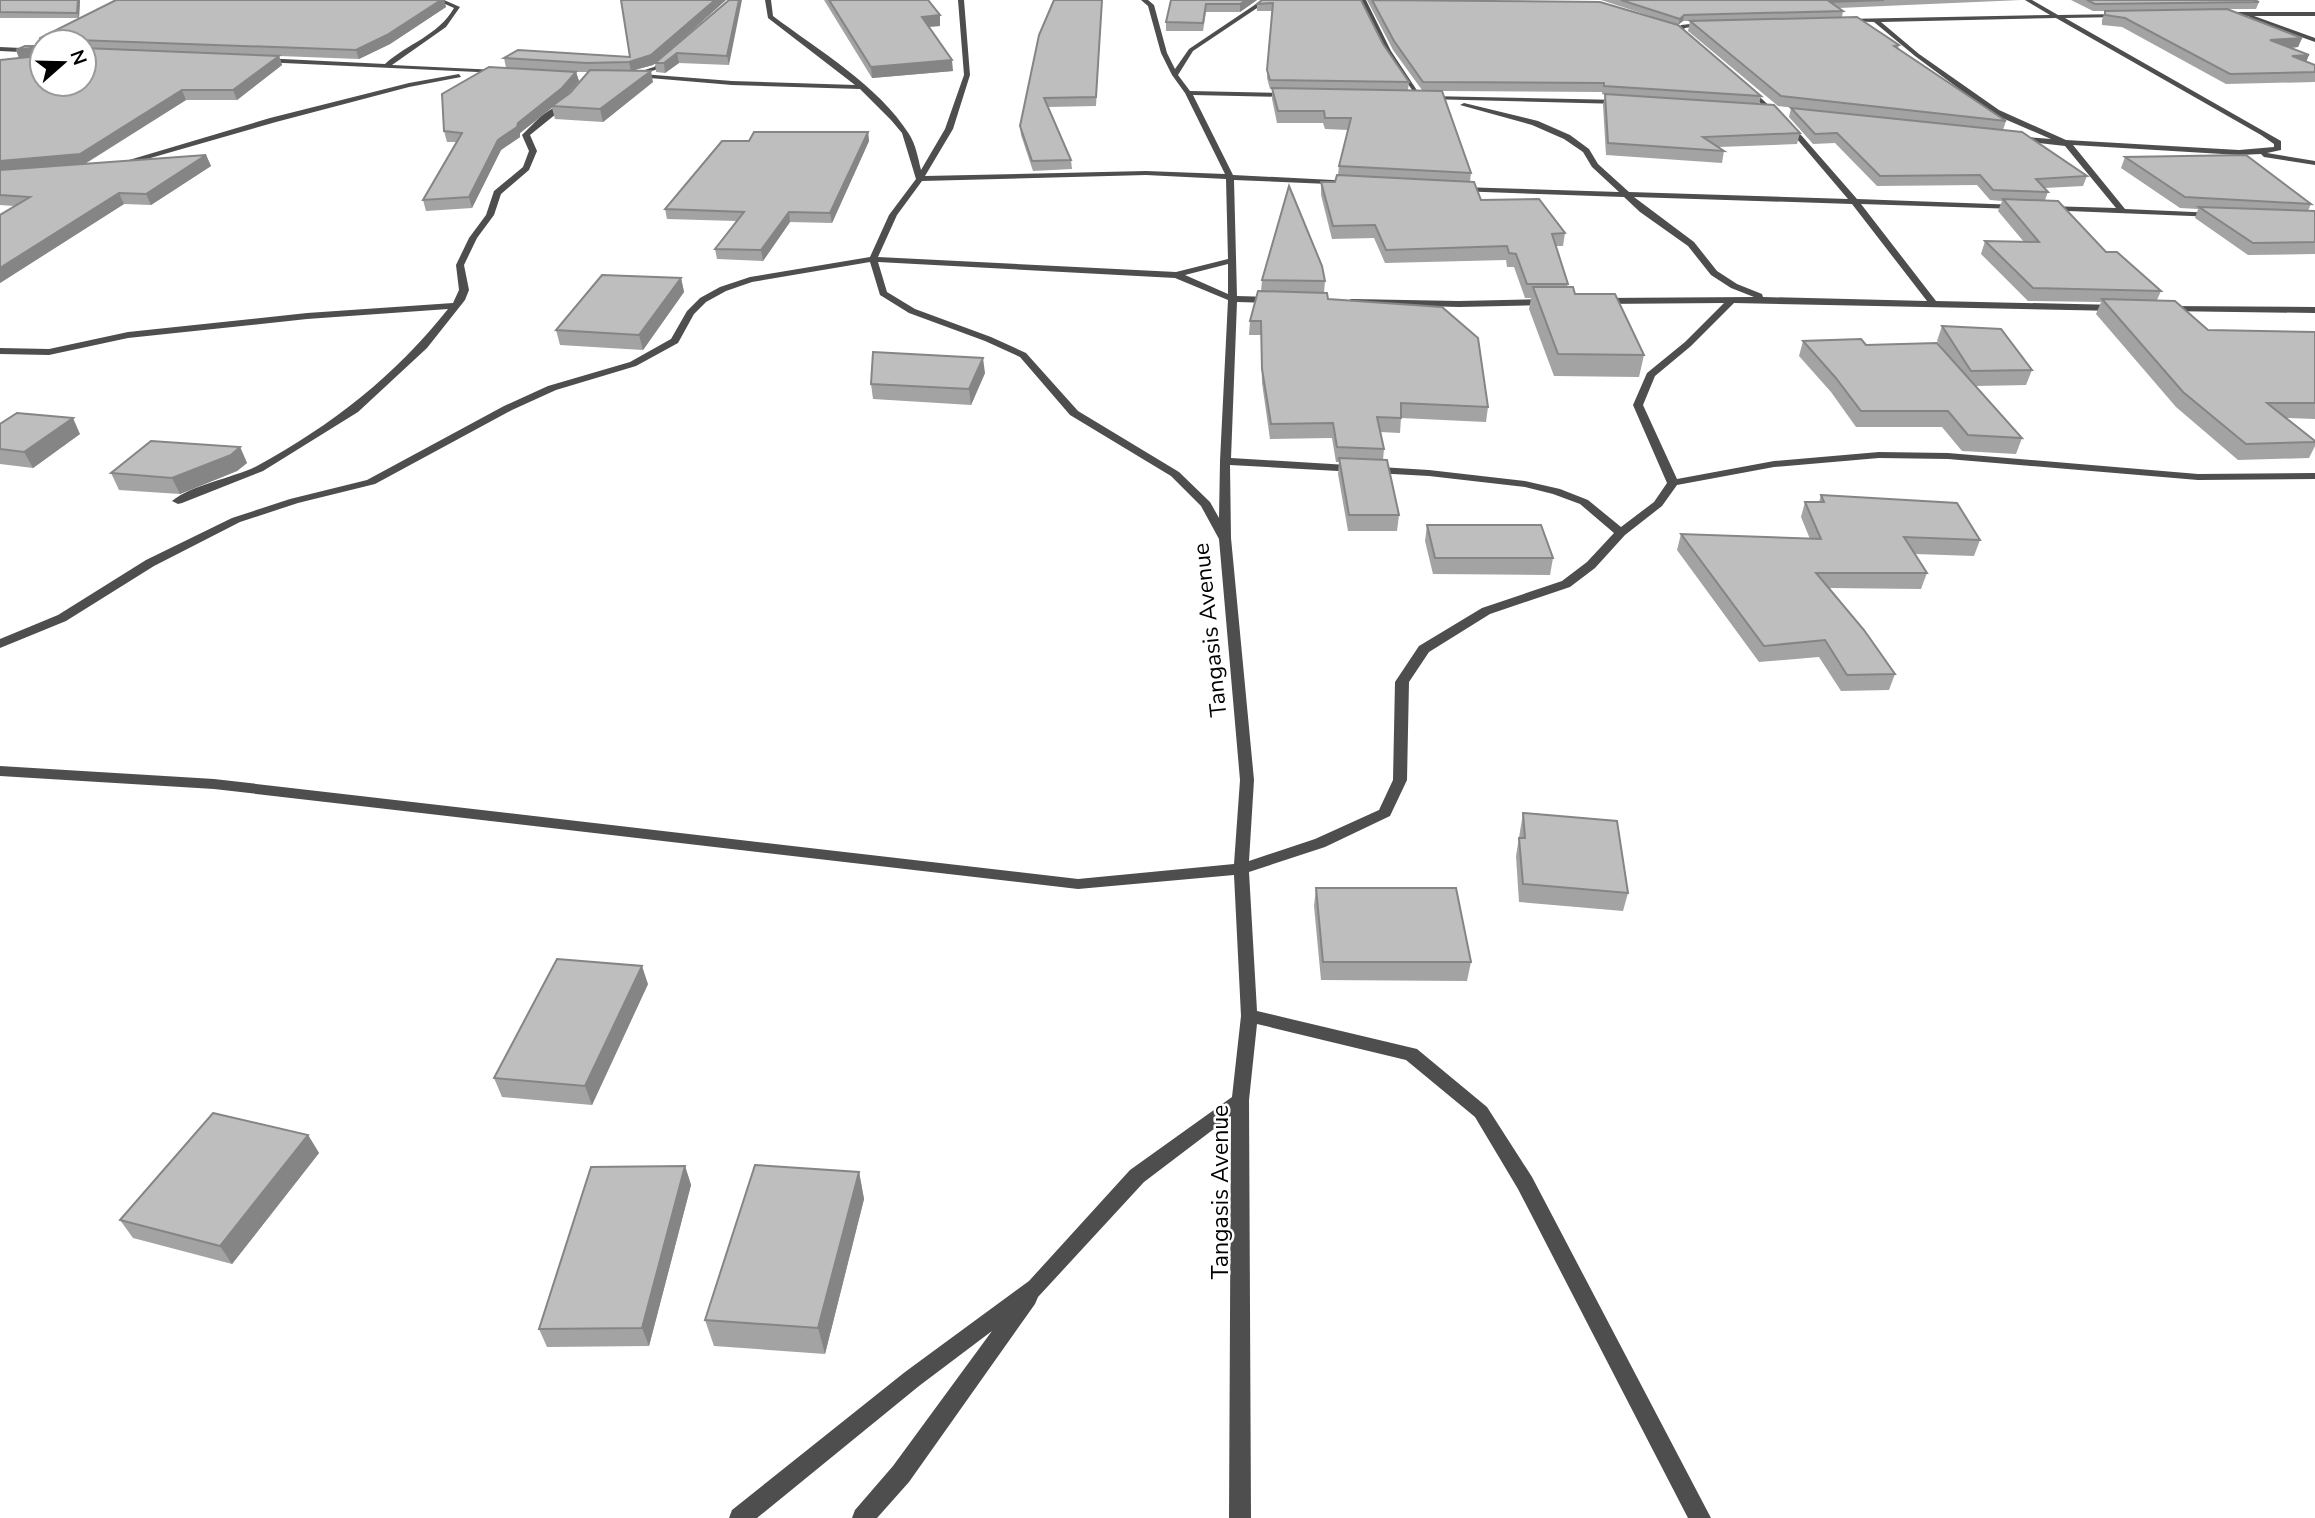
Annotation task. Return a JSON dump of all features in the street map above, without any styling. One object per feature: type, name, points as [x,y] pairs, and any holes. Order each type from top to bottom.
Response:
[{"type":"street","points":[[387,66],[397,55],[422,41],[453,18],[457,7],[439,0]]},
{"type":"street","points":[[768,0],[770,17],[889,112],[906,134],[920,179]]},
{"type":"street","points":[[873,259],[893,215],[920,179],[949,129],[967,75],[961,0]]},
{"type":"street","points":[[1144,0],[1151,5],[1164,53],[1188,93],[1230,176],[1233,299],[1225,461],[1225,540]]},
{"type":"street","points":[[1175,75],[1191,51],[1266,0]]},
{"type":"street","points":[[1363,0],[1403,78],[1420,97]]},
{"type":"street","points":[[2000,136],[2068,144],[2239,152],[2269,152],[2278,148],[2278,143],[2028,0]]},
{"type":"street","points":[[2242,13],[2315,40]]},
{"type":"street","points":[[2216,14],[2315,14]]},
{"type":"street","points":[[1842,21],[2123,15]]},
{"type":"street","points":[[1875,20],[1917,55],[1996,111],[2068,144],[2122,210]]},
{"type":"street","points":[[1680,30],[1683,26],[1713,23]]},
{"type":"street","points":[[1667,27],[1680,30],[1702,50]]},
{"type":"street","points":[[0,49],[28,50]]},
{"type":"street","points":[[632,76],[656,68],[678,50]]},
{"type":"street","points":[[258,60],[511,73]]},
{"type":"street","points":[[118,164],[285,116],[409,85],[484,72]]},
{"type":"street","points":[[621,76],[859,87]]},
{"type":"street","points":[[1738,80],[1775,111],[1854,202],[1934,304]]},
{"type":"street","points":[[178,501],[259,469],[354,410],[424,346],[464,290],[460,265],[473,238],[490,215],[497,193],[526,168],[533,151],[526,135],[545,117],[580,93]]},
{"type":"street","points":[[1188,93],[1297,95]]},
{"type":"street","points":[[1406,97],[1633,102]]},
{"type":"street","points":[[1434,98],[1535,122],[1567,137],[1586,150],[1595,166],[1643,210],[1691,244],[1714,273],[1754,295],[1781,300]]},
{"type":"street","points":[[1762,110],[1788,113]]},
{"type":"street","points":[[2239,152],[2315,163]]},
{"type":"street","points":[[920,179],[1146,173],[1365,184]]},
{"type":"street","points":[[1446,188],[2028,207]]},
{"type":"street","points":[[2042,208],[2232,216]]},
{"type":"street","points":[[0,644],[62,618],[149,563],[236,520],[294,501],[371,482],[541,393],[633,364],[675,341],[690,313],[703,300],[723,289],[750,280],[873,259],[1176,275],[1231,261]]},
{"type":"street","name":"Tangasis Avenue","points":[[873,259],[883,293],[912,311],[1023,355],[1074,414],[1175,474],[1206,505],[1225,540],[1247,780],[1241,869],[1250,1016],[1240,1100],[1240,1518]]},
{"type":"street","points":[[1176,275],[1233,299],[1287,300]]},
{"type":"street","points":[[1673,483],[1638,405],[1651,376],[1732,300]]},
{"type":"street","points":[[1595,301],[1781,300],[2130,308]]},
{"type":"street","points":[[1340,301],[1459,304],[1554,302]]},
{"type":"street","points":[[0,351],[49,352],[141,334],[307,316],[455,306]]},
{"type":"street","points":[[2158,309],[2315,310]]},
{"type":"street","points":[[0,771],[214,784],[1078,884],[1241,869],[1320,843],[1385,813],[1400,779],[1402,682],[1424,649],[1486,611],[1566,584],[1591,565],[1621,533],[1658,504],[1673,483],[1727,470],[1848,457],[1900,455],[1947,456],[2198,477],[2315,476]]},
{"type":"street","points":[[1225,461],[1429,473],[1525,484],[1556,491],[1584,502],[1621,533]]},
{"type":"street","points":[[1250,1016],[1411,1054],[1481,1112],[1525,1183],[1700,1518]]},
{"type":"street","points":[[863,1518],[901,1474],[1036,1287],[1137,1176],[1240,1100]]},
{"type":"street","points":[[740,1518],[912,1379],[1036,1287]]},
{"type":"building","points":[[0,0],[78,0],[77,13],[0,12]]},
{"type":"building","points":[[116,0],[441,0],[387,35],[356,50],[98,41],[98,28],[60,28]]},
{"type":"building","points":[[621,0],[715,0],[651,55],[629,62],[587,63],[504,58],[518,50],[630,57]]},
{"type":"building","points":[[729,0],[739,0],[727,56],[677,53],[664,63],[655,63]]},
{"type":"building","points":[[829,0],[928,0],[940,15],[922,17],[952,60],[871,67]]},
{"type":"building","points":[[1054,0],[1102,0],[1096,97],[1044,98],[1071,160],[1032,161],[1020,126],[1039,35]]},
{"type":"building","points":[[1171,0],[1246,0],[1240,4],[1206,4],[1203,23],[1166,22]]},
{"type":"building","points":[[1262,0],[1361,0],[1383,44],[1409,82],[1270,80],[1267,70],[1273,3],[1257,4]]},
{"type":"building","points":[[1372,0],[1600,2],[1678,25],[1761,96],[1604,86],[1604,83],[1423,82],[1394,41]]},
{"type":"building","points":[[1621,0],[1884,0],[1830,2],[1843,11],[1684,15],[1680,19]]},
{"type":"building","points":[[2087,0],[2254,0],[2259,2],[2095,4]]},
{"type":"building","points":[[2227,9],[2302,38],[2270,40],[2309,55],[2292,56],[2315,65],[2315,72],[2230,74],[2125,18],[2105,15],[2105,11]]},
{"type":"building","points":[[1857,17],[1899,45],[1894,46],[2006,121],[1781,96],[1690,21]]},
{"type":"building","points":[[98,49],[279,56],[233,90],[182,90],[80,154],[0,161],[0,60],[28,57],[28,98],[98,98]]},
{"type":"building","points":[[489,67],[576,72],[562,88],[498,140],[469,197],[423,200],[462,133],[444,131],[442,94]]},
{"type":"building","points":[[590,70],[651,71],[600,109],[552,106],[570,93]]},
{"type":"building","points":[[1272,88],[1442,91],[1471,173],[1339,166],[1351,118],[1325,118],[1324,111],[1278,111]]},
{"type":"building","points":[[1605,94],[1774,105],[1800,133],[1703,137],[1724,151],[1608,143]]},
{"type":"building","points":[[1791,108],[2022,132],[2087,176],[2036,179],[2048,192],[1993,190],[1980,175],[1880,176],[1837,133],[1815,134]]},
{"type":"building","points":[[754,132],[868,132],[830,213],[789,212],[761,250],[715,249],[744,212],[665,209],[722,141],[749,141]]},
{"type":"building","points":[[206,155],[146,194],[119,193],[0,268],[0,215],[30,197],[0,195],[0,170]]},
{"type":"building","points":[[2246,155],[2311,204],[2185,197],[2125,157]]},
{"type":"building","points":[[1337,175],[1474,182],[1481,200],[1539,199],[1565,233],[1552,234],[1568,284],[1527,284],[1516,254],[1509,253],[1507,246],[1386,250],[1375,225],[1333,226],[1321,182],[1335,182]]},
{"type":"building","points":[[1289,186],[1322,266],[1325,281],[1262,280]]},
{"type":"building","points":[[2003,199],[2058,201],[2106,252],[2117,252],[2161,291],[2033,288],[1985,241],[2039,242]]},
{"type":"building","points":[[2199,207],[2315,211],[2315,242],[2253,243]]},
{"type":"building","points":[[602,275],[681,278],[639,335],[556,330]]},
{"type":"building","points":[[1533,287],[1573,287],[1575,294],[1615,294],[1644,355],[1558,354]]},
{"type":"building","points":[[1258,291],[1327,293],[1328,299],[1442,307],[1478,338],[1488,407],[1401,403],[1401,418],[1377,417],[1384,449],[1337,447],[1333,423],[1271,424],[1262,369],[1261,321],[1250,321]]},
{"type":"building","points":[[2102,299],[2175,301],[2208,330],[2315,332],[2315,403],[2267,403],[2315,442],[2246,444],[2183,392]]},
{"type":"building","points":[[1942,326],[2001,329],[2032,370],[1971,371]]},
{"type":"building","points":[[1861,339],[1866,345],[1937,343],[2022,438],[1968,435],[1948,411],[1861,411],[1803,341]]},
{"type":"building","points":[[873,352],[983,358],[969,389],[871,384]]},
{"type":"building","points":[[17,413],[73,418],[24,452],[0,449],[0,424]]},
{"type":"building","points":[[151,441],[240,447],[231,455],[172,478],[111,473]]},
{"type":"building","points":[[1339,458],[1387,460],[1399,515],[1349,515]]},
{"type":"building","points":[[1821,495],[1957,503],[1980,540],[1904,537],[1927,573],[1816,573],[1864,630],[1895,674],[1847,675],[1825,640],[1764,646],[1681,534],[1821,539],[1805,502],[1824,502]]},
{"type":"building","points":[[1427,525],[1541,525],[1553,558],[1435,558]]},
{"type":"building","points":[[1523,813],[1617,821],[1628,893],[1523,884],[1519,838],[1525,838]]},
{"type":"building","points":[[1316,888],[1456,888],[1471,962],[1323,962]]},
{"type":"building","points":[[557,959],[642,966],[585,1086],[494,1078]]},
{"type":"building","points":[[213,1113],[308,1135],[220,1246],[120,1220]]},
{"type":"building","points":[[755,1165],[859,1172],[818,1328],[705,1320]]},
{"type":"building","points":[[685,1166],[642,1328],[539,1329],[591,1167]]}]
